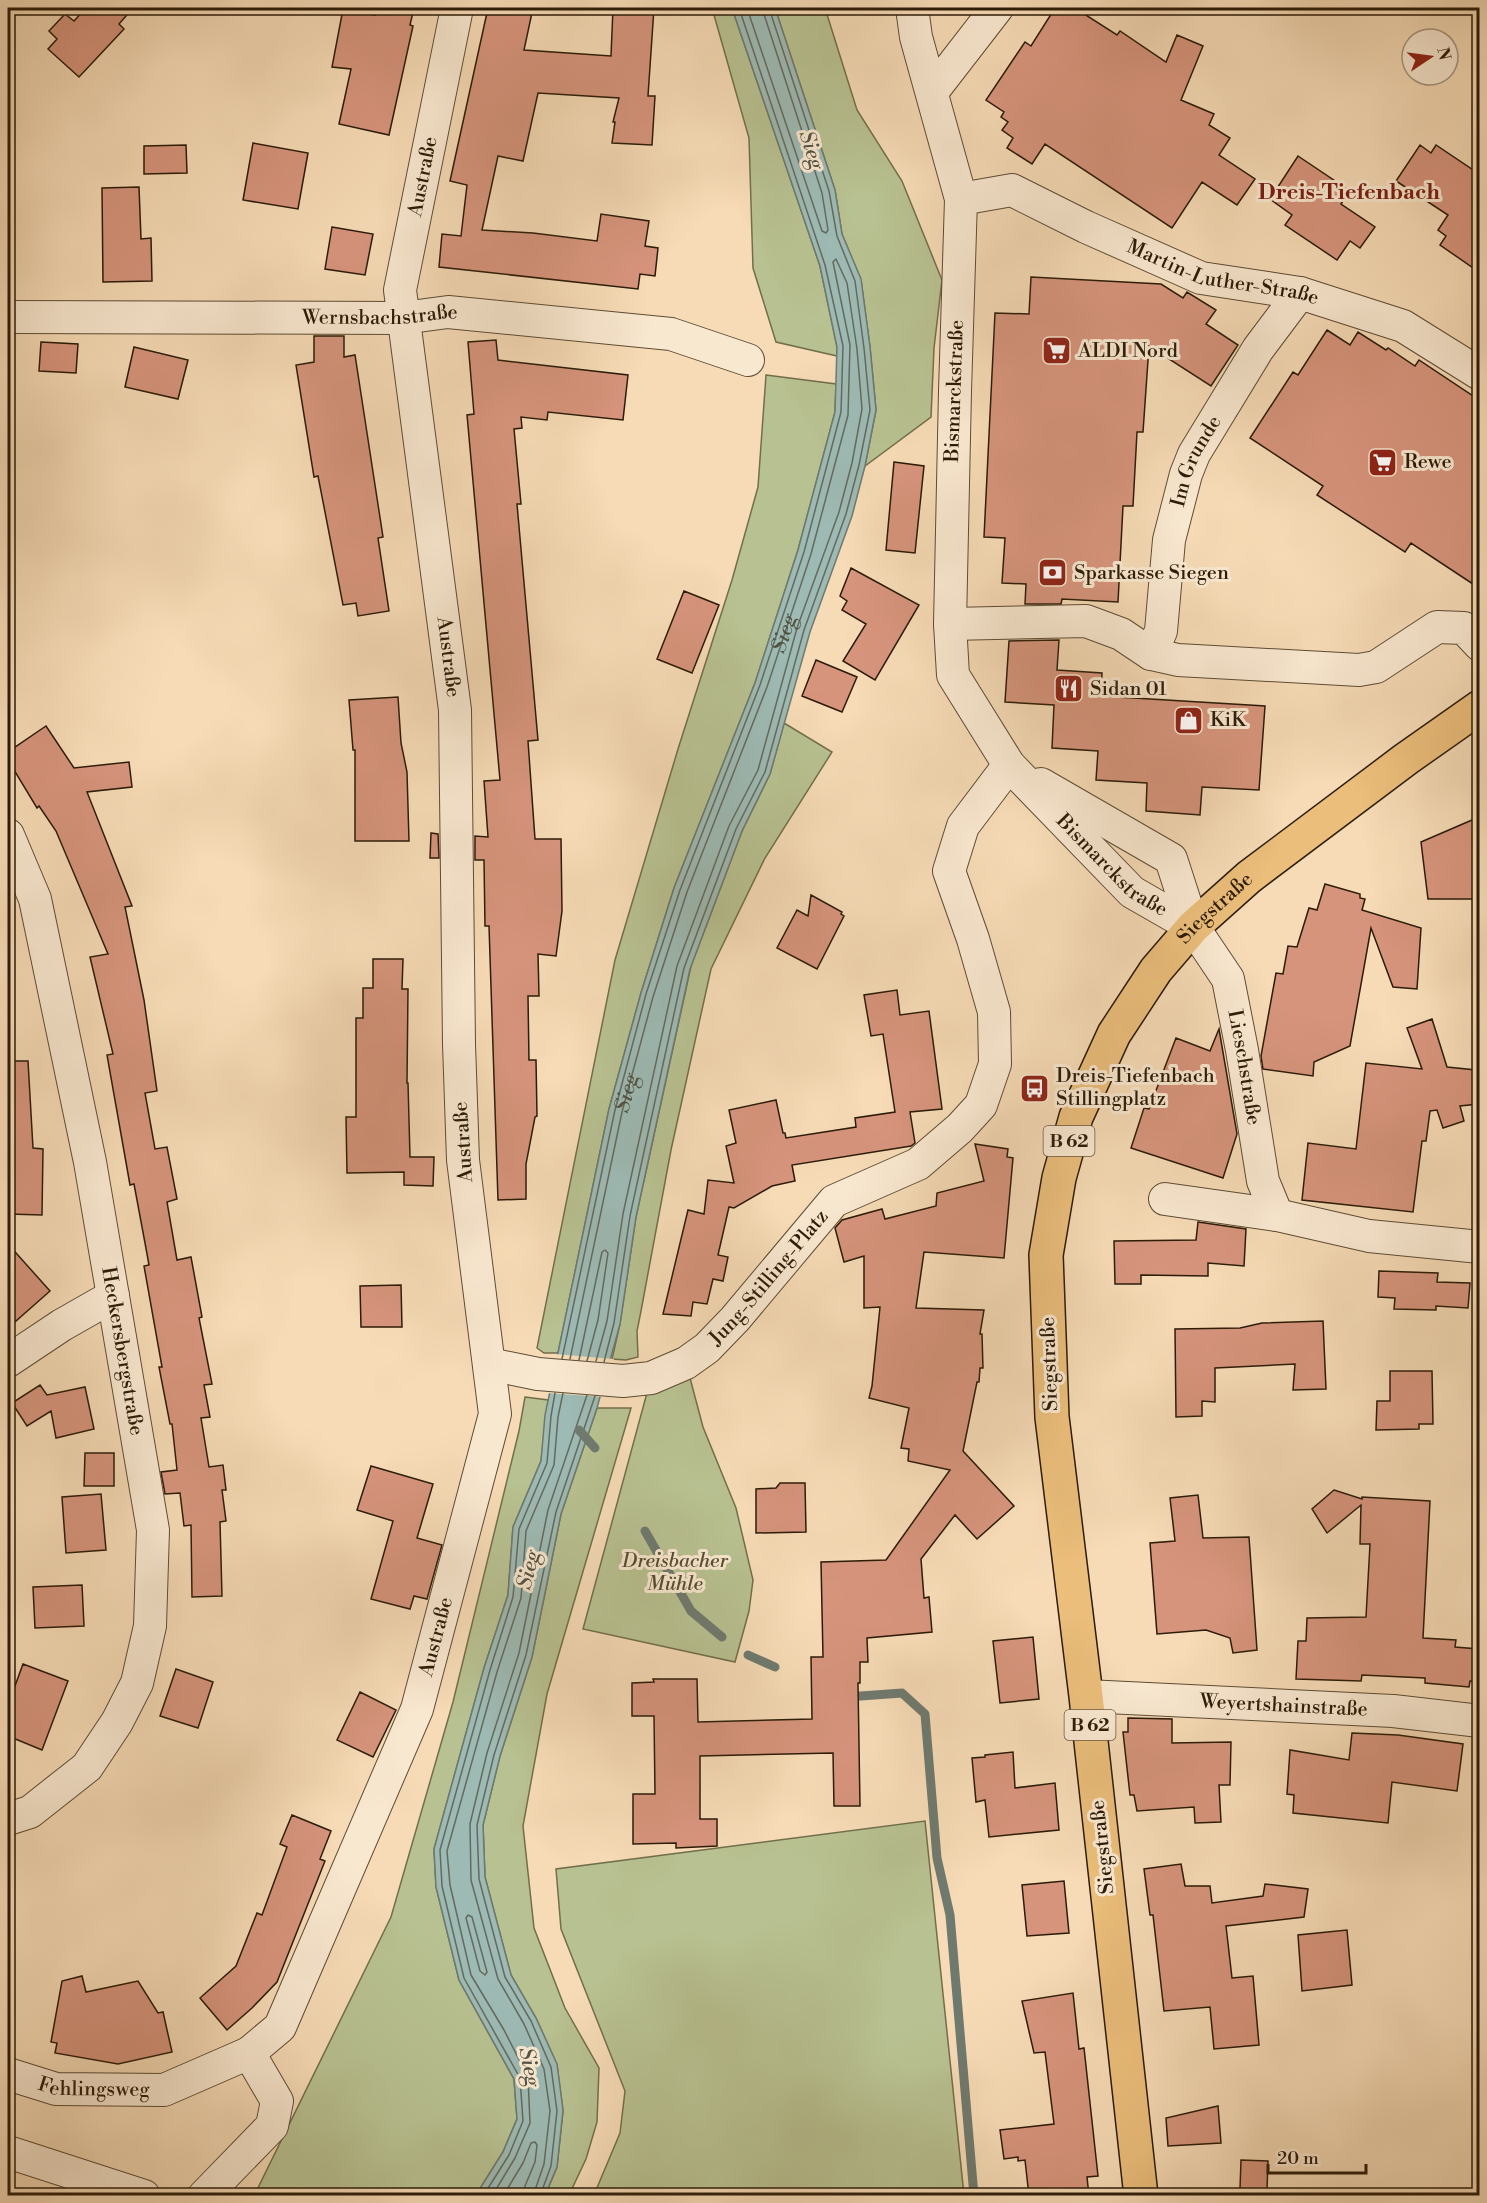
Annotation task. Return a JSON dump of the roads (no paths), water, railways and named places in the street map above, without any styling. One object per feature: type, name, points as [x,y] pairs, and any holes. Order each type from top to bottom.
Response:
[{"type":"main road","name":"Siegstraße","points":[[1141,2196],[1086,1696],[1052,1417],[1046,1255],[1059,1178],[1076,1118],[1114,1034],[1156,970],[1193,927],[1248,877],[1479,706]]},
{"type":"street","name":"Austraße","points":[[249,2053],[280,2027],[417,1709],[495,1414],[464,1160],[459,1044],[455,710],[400,290],[458,8]]},
{"type":"street","name":"Bismarckstraße","points":[[912,8],[916,38],[961,199],[950,624],[953,675],[1009,765],[1132,892],[1193,927]]},
{"type":"street","points":[[932,92],[998,8]]},
{"type":"street","name":"Martin-Luther-Straße","points":[[961,199],[1012,190],[1086,227],[1201,278],[1300,293],[1403,326],[1479,374]]},
{"type":"street","name":"Im Grunde","points":[[1151,654],[1161,631],[1168,540],[1186,474],[1194,454],[1258,349],[1300,293]]},
{"type":"street","name":"Wernsbachstraße","points":[[8,317],[404,318],[448,312],[671,334],[748,360]]},
{"type":"street","points":[[950,624],[1086,621],[1121,634],[1151,654],[1178,660],[1359,670],[1376,667],[1437,627],[1464,628],[1479,645]]},
{"type":"street","name":"Bismarckstraße","points":[[1009,765],[1171,859],[1193,927]]},
{"type":"street","name":"Jung-Stilling-Platz","points":[[489,1364],[538,1374],[623,1381],[651,1378],[686,1364],[707,1348],[735,1318],[834,1202],[918,1164],[960,1128],[981,1105],[995,1064],[994,1012],[973,939],[949,871],[963,826],[1009,765]]},
{"type":"street","name":"Heckersbergstraße","points":[[8,835],[35,899],[90,1162],[153,1530],[150,1626],[137,1683],[117,1722],[87,1767],[30,1812],[8,1819]]},
{"type":"street","name":"Lieschstraße","points":[[1193,927],[1228,979],[1263,1181],[1277,1215]]},
{"type":"street","points":[[1165,1199],[1277,1215],[1369,1236],[1479,1247]]},
{"type":"street","points":[[8,1361],[62,1325],[113,1296]]},
{"type":"street","name":"Weyertshainstraße","points":[[1086,1696],[1393,1711],[1479,1721]]},
{"type":"street","points":[[204,2196],[272,2126],[277,2102],[249,2053]]},
{"type":"street","name":"Fehlingsweg","points":[[8,2074],[56,2089],[164,2090],[249,2053]]},
{"type":"street","points":[[8,2152],[144,2196]]},
{"type":"water","name":"Sieg","points":[[732,8],[775,8],[835,190],[842,234],[861,279],[876,410],[852,516],[810,632],[770,774],[742,831],[690,969],[636,1217],[620,1324],[597,1408],[561,1514],[532,1657],[500,1756],[483,1825],[485,1877],[511,1975],[536,2018],[557,2064],[563,2110],[557,2167],[545,2195],[476,2195],[503,2152],[517,2119],[514,2079],[459,1980],[436,1887],[434,1849],[484,1668],[508,1595],[513,1527],[541,1461],[545,1415],[609,1109],[641,993],[674,888],[755,683],[798,550],[835,412],[837,347],[820,266]]},
{"type":"waterway","points":[[579,1430],[595,1448]]},
{"type":"waterway","points":[[645,1531],[691,1611],[722,1637]]},
{"type":"waterway","points":[[748,1655],[775,1667]]},
{"type":"waterway","points":[[847,1697],[902,1693],[925,1714],[937,1858],[950,1915],[974,2196]]},
{"type":"place","name":"ALDI Nord","points":[[1057,351]]},
{"type":"place","name":"Rewe","points":[[1383,462]]},
{"type":"place","name":"Sparkasse Siegen","points":[[1053,573]]},
{"type":"place","name":"Sidan 01","points":[[1069,689]]},
{"type":"place","name":"KiK","points":[[1189,720]]},
{"type":"place","name":"Dreis-Tiefenbach Stillingplatz","points":[[1035,1088]]},
{"type":"district","name":"Dreis-Tiefenbach","points":[[1349,192]]},
{"type":"park label","name":"Dreisbacher Mühle","points":[[675,1572]]}]
